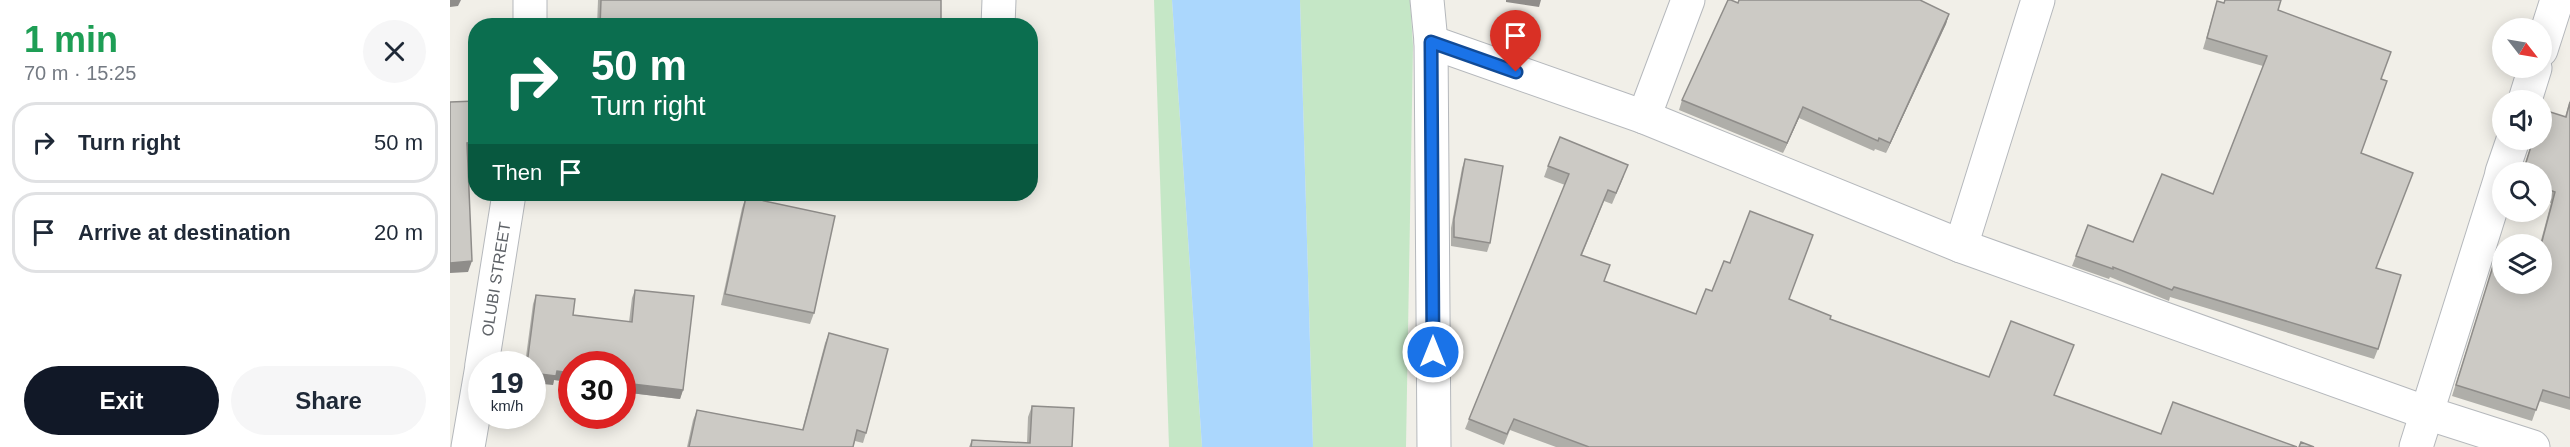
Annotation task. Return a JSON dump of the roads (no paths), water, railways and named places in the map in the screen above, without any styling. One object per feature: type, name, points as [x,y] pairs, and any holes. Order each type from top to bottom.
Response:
[{"type":"street","points":[[530,0],[530,18]]},
{"type":"street","points":[[998,18],[999,0]]},
{"type":"street","points":[[1427,0],[1431,42],[1434,447]]},
{"type":"street","points":[[1644,117],[1688,0]]},
{"type":"street","points":[[1961,246],[2038,0]]},
{"type":"street","points":[[2551,18],[2557,0]]},
{"type":"street","points":[[1431,42],[1644,117],[1961,246],[2427,413],[2533,447]]},
{"type":"street","name":"OLUBI STREET","points":[[484,351],[508,201]]},
{"type":"street","points":[[2416,447],[2492,205]]},
{"type":"street","name":"OLUBI STREET","points":[[468,447],[471,429]]},
{"type":"water","points":[[1172,0],[1300,0],[1313,447],[1202,447]]}]
